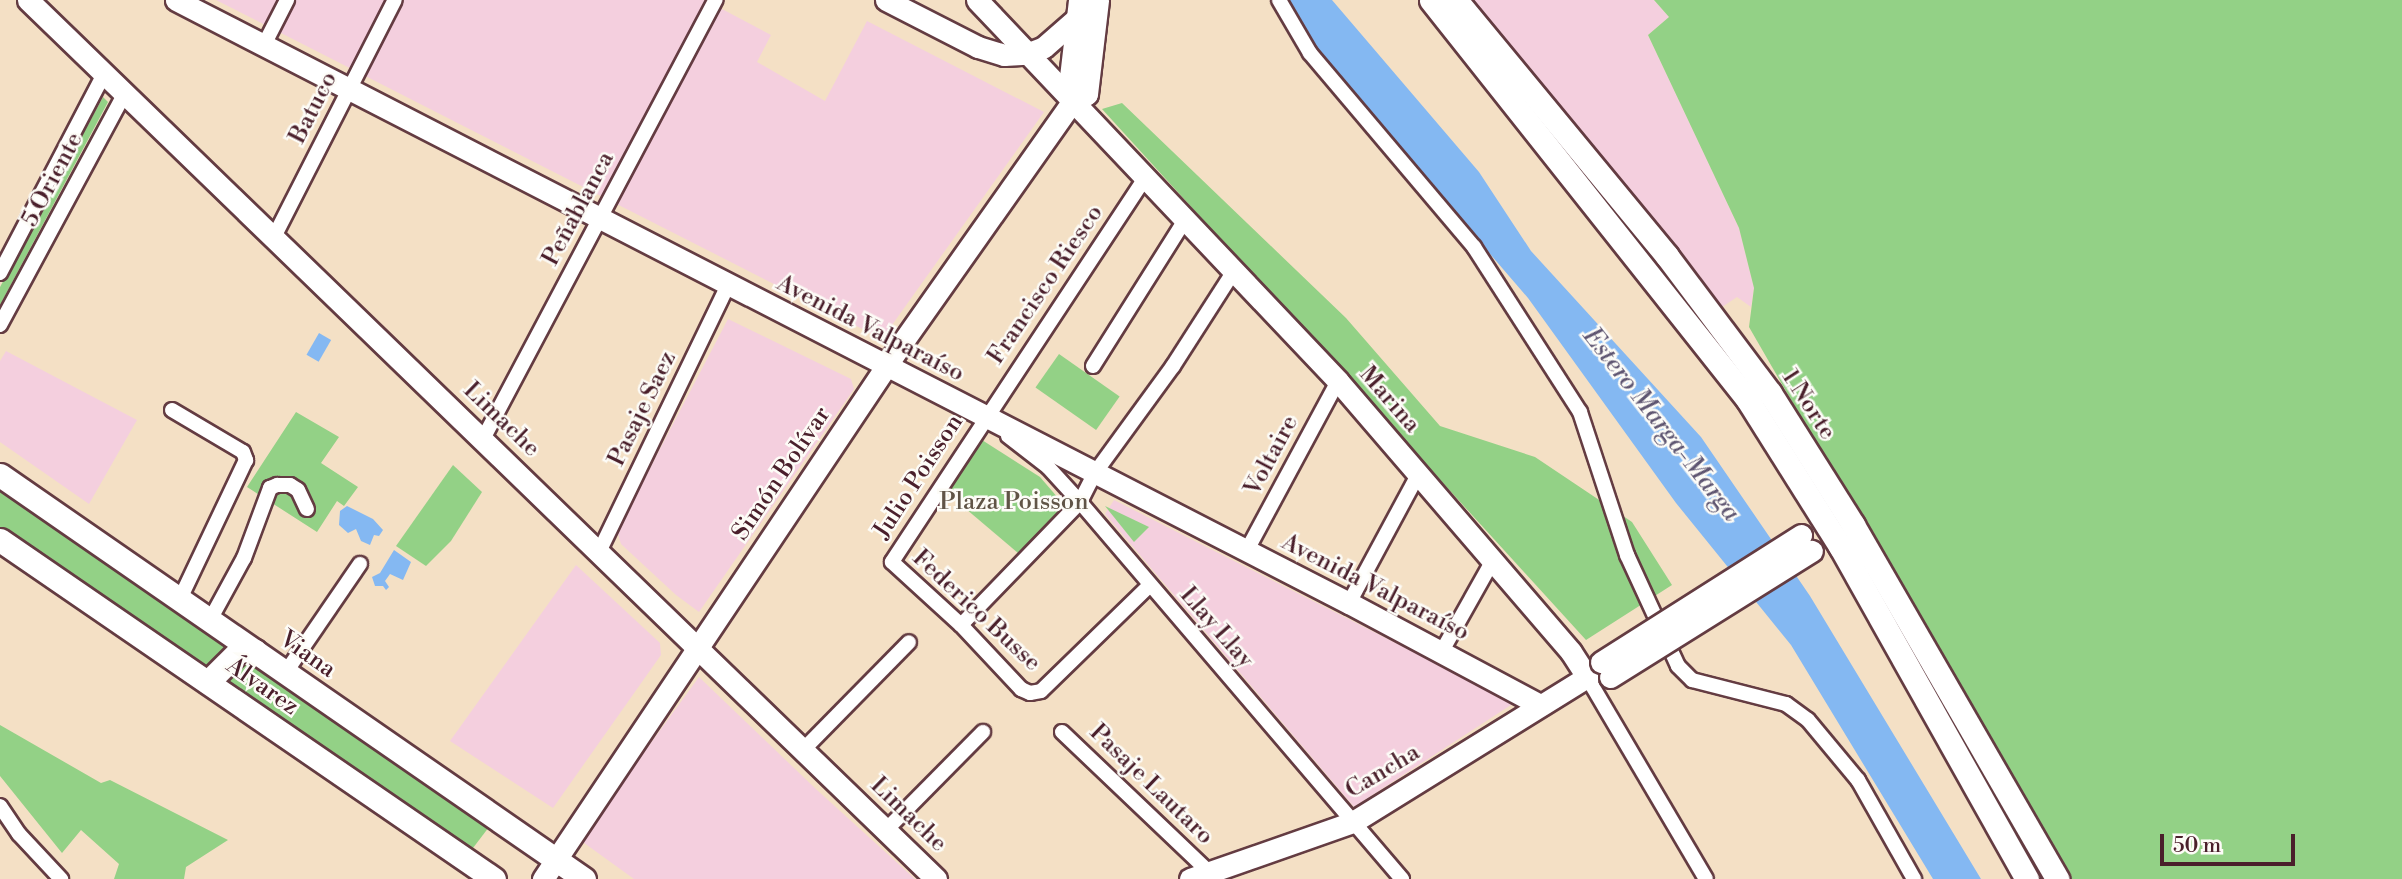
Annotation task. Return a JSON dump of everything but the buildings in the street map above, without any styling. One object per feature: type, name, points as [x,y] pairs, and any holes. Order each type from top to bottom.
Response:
[{"type":"main road","name":"Limache","points":[[28,0],[936,879]]},
{"type":"main road","points":[[886,0],[990,52],[1035,50],[1077,10]]},
{"type":"main road","name":"Marina","points":[[977,0],[1035,50],[1145,178],[1338,381],[1576,657],[1600,672]]},
{"type":"main road","points":[[1079,99],[1098,0]]},
{"type":"main road","name":"1 Norte","points":[[1430,0],[1748,400],[1840,546],[2027,879]]},
{"type":"main road","name":"1 Norte","points":[[1456,0],[1667,256],[1770,393],[1890,590],[2057,879]]},
{"type":"main road","name":"Avenida Valparaíso","points":[[187,3],[886,367],[1349,603],[1541,705]]},
{"type":"main road","points":[[1077,10],[1070,78],[1079,99]]},
{"type":"main road","name":"Simón Bolívar","points":[[543,879],[886,367],[1079,99]]},
{"type":"main road","name":"Viana","points":[[0,475],[584,879]]},
{"type":"main road","points":[[1807,543],[1824,521],[1842,535],[1890,590]]},
{"type":"main road","name":"Álvarez","points":[[0,540],[494,879]]},
{"type":"main road","points":[[1807,543],[1840,546]]},
{"type":"main road","name":"Cancha","points":[[1199,876],[1353,821],[1807,543]]},
{"type":"main road","points":[[208,682],[240,650],[255,651]]},
{"type":"street","points":[[264,45],[287,0]]},
{"type":"street","name":"Batuco","points":[[274,237],[395,0]]},
{"type":"street","name":"Peñablanca","points":[[483,439],[715,0]]},
{"type":"street","points":[[1279,0],[1310,52],[1474,247],[1580,412],[1627,555],[1678,666],[1692,680],[1786,704],[1808,720],[1858,780],[1914,879]]},
{"type":"street","name":"5 Oriente","points":[[0,273],[105,72]]},
{"type":"street","name":"5 Oriente","points":[[0,325],[125,93]]},
{"type":"street","name":"Francisco Riesco","points":[[985,418],[1145,178]]},
{"type":"street","points":[[1093,366],[1185,219]]},
{"type":"street","points":[[961,625],[1080,502],[1095,473],[1173,366],[1234,271]]},
{"type":"street","name":"Pasaje Saez","points":[[599,552],[728,285]]},
{"type":"street","name":"Voltaire","points":[[1246,552],[1338,381]]},
{"type":"street","points":[[173,410],[243,452],[246,460],[180,599]]},
{"type":"street","name":"Llay Llay","points":[[985,418],[1048,467],[1080,502],[1402,879]]},
{"type":"street","name":"Julio Poisson","points":[[892,562],[893,555],[985,418]]},
{"type":"street","points":[[1349,603],[1419,473]]},
{"type":"street","points":[[210,620],[244,558],[270,488],[290,485],[298,490],[307,509]]},
{"type":"street","points":[[1442,652],[1493,560]]},
{"type":"street","name":"Federico Busse","points":[[892,562],[961,625],[1021,689],[1030,693],[1041,691],[1150,585]]},
{"type":"street","points":[[286,672],[359,564]]},
{"type":"street","points":[[803,750],[909,642]]},
{"type":"street","name":"Marina","points":[[1600,672],[1706,879]]},
{"type":"street","points":[[886,830],[983,732]]},
{"type":"street","name":"Pasaje Lautaro","points":[[1062,732],[1199,876]]},
{"type":"street","points":[[0,806],[19,834],[61,879]]},
{"type":"shaded area","points":[[216,0],[721,0],[722,9],[771,35],[757,62],[825,101],[867,21],[1044,112],[882,339]]},
{"type":"shaded area","points":[[1474,0],[1654,0],[1669,17],[1648,35],[1739,228],[1754,288],[1751,307],[1737,297],[1722,307]]},
{"type":"shaded area","points":[[728,319],[851,379],[854,389],[699,612],[676,595],[621,544],[617,531]]},
{"type":"shaded area","points":[[6,351],[137,420],[89,504],[0,442],[0,361]]},
{"type":"shaded area","points":[[1114,500],[1514,703],[1354,807],[1105,514]]},
{"type":"shaded area","points":[[576,565],[660,643],[661,655],[553,808],[450,741]]},
{"type":"shaded area","points":[[699,677],[915,879],[634,879],[580,840]]},
{"type":"green space","points":[[1654,0],[2402,0],[2402,879],[2067,879],[1749,327],[1754,288],[1739,228],[1648,35],[1669,17]]},
{"type":"green space","points":[[103,97],[108,102],[0,305],[0,287]]},
{"type":"green space","points":[[1122,103],[1346,318],[1440,426],[1535,457],[1632,522],[1672,585],[1586,640],[1102,109]]},
{"type":"green space","points":[[1059,354],[1120,396],[1096,430],[1035,388]]},
{"type":"green space","points":[[296,412],[339,437],[321,463],[358,487],[344,506],[337,501],[317,532],[247,487]]},
{"type":"green space","name":"Plaza Poisson","points":[[982,440],[1040,477],[1065,506],[1018,553],[946,492]]},
{"type":"green space","points":[[453,465],[482,492],[451,541],[426,566],[396,546]]},
{"type":"green space","points":[[0,487],[489,827],[473,848],[460,849],[0,531]]},
{"type":"green space","points":[[1105,506],[1149,527],[1134,542]]},
{"type":"green space","points":[[0,725],[101,783],[110,780],[228,840],[186,867],[184,879],[114,879],[119,864],[81,830],[62,853],[0,776]]},
{"type":"water","name":"Estero Marga-Marga","points":[[1285,0],[1332,0],[1479,172],[1531,251],[1701,437],[1810,596],[1981,879],[1933,879],[1791,645],[1676,503],[1528,298],[1304,38]]},
{"type":"water","points":[[319,333],[331,340],[319,362],[306,355]]},
{"type":"water","points":[[347,506],[373,519],[383,530],[379,536],[374,535],[370,545],[361,541],[356,529],[348,533],[339,525],[340,511]]},
{"type":"water","points":[[394,550],[411,562],[403,580],[390,574],[385,581],[389,587],[386,590],[383,586],[375,586],[372,577],[380,573]]}]
